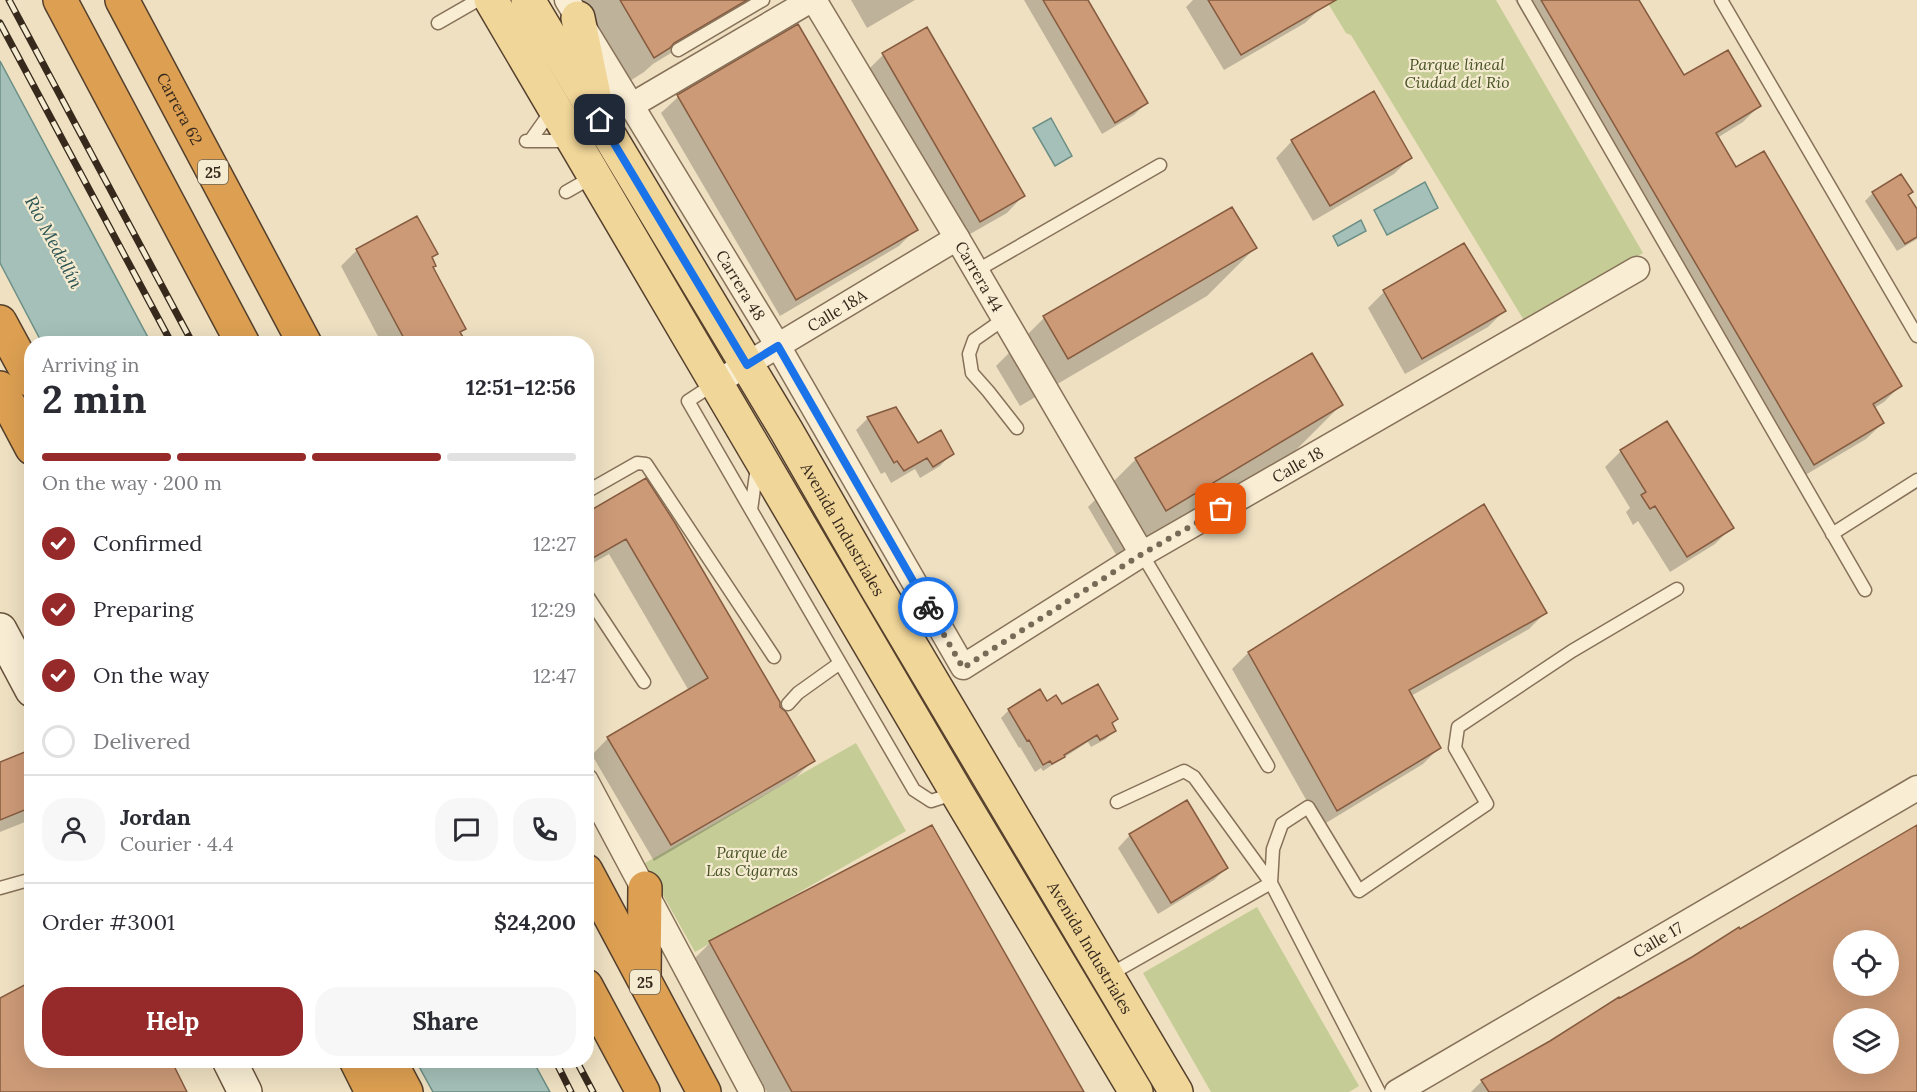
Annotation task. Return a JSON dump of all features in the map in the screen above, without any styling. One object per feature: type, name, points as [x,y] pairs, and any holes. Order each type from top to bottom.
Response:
[{"type":"highway","points":[[60,0],[239,336]]},
{"type":"highway","points":[[84,0],[141,152]]},
{"type":"highway","name":"Carrera 62","points":[[122,0],[136,14],[301,336]]},
{"type":"highway","points":[[0,322],[24,366]]},
{"type":"highway","points":[[0,388],[24,433]]},
{"type":"highway","name":"25","points":[[594,886],[704,1092]]},
{"type":"highway","points":[[644,980],[645,888]]},
{"type":"highway","points":[[594,1001],[643,1092]]},
{"type":"highway","points":[[360,1068],[372,1092]]},
{"type":"highway","points":[[393,1068],[406,1092]]},
{"type":"main road","points":[[491,0],[957,793],[1136,1092]]},
{"type":"main road","name":"Avenida Industriales","points":[[528,0],[747,365],[1176,1092]]},
{"type":"main road","points":[[573,9],[600,120]]},
{"type":"street","points":[[639,101],[812,0]]},
{"type":"street","name":"Carrera 44","points":[[812,0],[957,238],[1142,554]]},
{"type":"street","name":"Carrera 48","points":[[573,9],[778,346],[963,668]]},
{"type":"street","name":"Calle 18A","points":[[716,383],[957,238]]},
{"type":"street","name":"Calle 18","points":[[963,668],[1142,554],[1637,269]]},
{"type":"street","points":[[0,630],[24,675]]},
{"type":"street","name":"Calle 17","points":[[1397,1092],[1917,788]]},
{"type":"street","points":[[594,796],[752,1092]]},
{"type":"street","points":[[232,1068],[245,1092]]},
{"type":"lane","points":[[438,23],[478,0]]},
{"type":"lane","points":[[678,50],[763,0]]},
{"type":"lane","points":[[1524,0],[1865,590]]},
{"type":"lane","points":[[1721,0],[1917,336]]},
{"type":"lane","points":[[554,108],[528,141],[573,141]]},
{"type":"lane","points":[[976,271],[1160,165]]},
{"type":"lane","points":[[566,192],[594,176]]},
{"type":"lane","points":[[1004,319],[974,340],[969,354],[972,373],[1017,428]]},
{"type":"lane","points":[[716,383],[688,401],[914,790],[932,801],[957,793]]},
{"type":"lane","points":[[751,510],[759,453]]},
{"type":"lane","points":[[594,488],[638,463],[646,464],[774,657]]},
{"type":"lane","points":[[1832,534],[1917,480]]},
{"type":"lane","points":[[1142,554],[1268,766]]},
{"type":"lane","points":[[1271,883],[1273,849],[1282,824],[1308,807],[1359,891],[1487,804],[1455,748],[1458,727],[1572,651],[1677,590]]},
{"type":"lane","points":[[594,606],[644,682]]},
{"type":"lane","points":[[788,704],[798,693],[840,663]]},
{"type":"lane","points":[[1117,802],[1184,771],[1194,777],[1271,883],[1379,1092]]},
{"type":"lane","points":[[0,888],[24,881]]},
{"type":"lane","points":[[1108,975],[1271,883]]},
{"type":"green space","name":"Parque lineal Ciudad del Rio","points":[[1326,0],[1496,0],[1643,253],[1525,322],[1351,35],[1346,33]]},
{"type":"green space","name":"Parque de Las Cigarras","points":[[856,743],[906,831],[695,952],[645,863]]},
{"type":"green space","points":[[1257,907],[1359,1086],[1349,1092],[1211,1092],[1143,973]]},
{"type":"water","name":"Río Medellín","points":[[0,61],[147,336],[38,336],[0,263]]},
{"type":"water","points":[[1051,118],[1072,156],[1055,166],[1033,128]]},
{"type":"water","points":[[1425,182],[1438,208],[1387,235],[1374,210]]},
{"type":"water","points":[[1361,220],[1366,231],[1338,246],[1333,236]]},
{"type":"water","points":[[420,1068],[537,1068],[550,1092],[433,1092]]},
{"type":"building","points":[[620,0],[747,0],[674,43],[654,58]]},
{"type":"building","points":[[1043,0],[1088,0],[1148,103],[1115,123]]},
{"type":"building","points":[[1208,0],[1336,0],[1241,55]]},
{"type":"building","points":[[1541,0],[1639,0],[1684,75],[1728,50],[1761,106],[1716,133],[1736,167],[1764,151],[1902,386],[1873,404],[1884,423],[1814,465]]},
{"type":"building","points":[[798,24],[918,230],[796,300],[677,95]]},
{"type":"building","points":[[927,27],[1025,196],[980,222],[882,53]]},
{"type":"building","points":[[1374,91],[1412,158],[1330,206],[1291,140]]},
{"type":"building","points":[[1901,174],[1913,192],[1908,195],[1917,209],[1917,237],[1905,244],[1872,192]]},
{"type":"building","points":[[1232,207],[1257,248],[1068,359],[1043,316]]},
{"type":"building","points":[[417,216],[438,254],[432,257],[436,266],[433,267],[466,329],[460,332],[462,336],[403,336],[356,249]]},
{"type":"building","points":[[1464,243],[1506,311],[1422,359],[1383,290]]},
{"type":"building","points":[[1312,353],[1343,405],[1166,511],[1135,458]]},
{"type":"building","points":[[896,407],[918,443],[941,430],[954,454],[933,467],[927,458],[904,471],[897,461],[894,463],[867,417]]},
{"type":"building","points":[[1667,421],[1734,528],[1687,557],[1655,506],[1650,509],[1641,495],[1646,492],[1620,450]]},
{"type":"building","points":[[646,478],[780,702],[780,707],[786,712],[815,761],[671,845],[607,737],[708,678],[626,539],[594,557],[594,508]]},
{"type":"building","points":[[1484,504],[1547,613],[1409,690],[1441,748],[1337,811],[1248,652]]},
{"type":"building","points":[[1098,684],[1118,719],[1112,723],[1116,731],[1100,740],[1097,735],[1064,755],[1065,757],[1052,764],[1050,761],[1043,765],[1008,709],[1040,689],[1047,701],[1056,695],[1062,704]]},
{"type":"building","points":[[24,752],[24,810],[0,820],[0,762]]},
{"type":"building","points":[[1187,800],[1228,868],[1171,903],[1129,834]]},
{"type":"building","points":[[932,825],[1084,1092],[792,1092],[709,941]]},
{"type":"building","points":[[1917,825],[1917,1092],[1489,1092],[1481,1080],[1550,1041],[1619,997],[1692,957],[1739,927],[1740,929]]},
{"type":"building","points":[[24,985],[24,1068],[175,1068],[187,1092],[0,1092],[0,998]]},
{"type":"railway","points":[[9,0],[189,336]]},
{"type":"railway","points":[[0,23],[168,336]]},
{"type":"railway","points":[[559,1068],[571,1092]]},
{"type":"railway","points":[[580,1068],[593,1092]]},
{"type":"way so far","points":[[928,607],[963,668],[1142,554],[1221,509]]},
{"type":"route","points":[[600,120],[747,365],[778,346],[928,607]]}]
